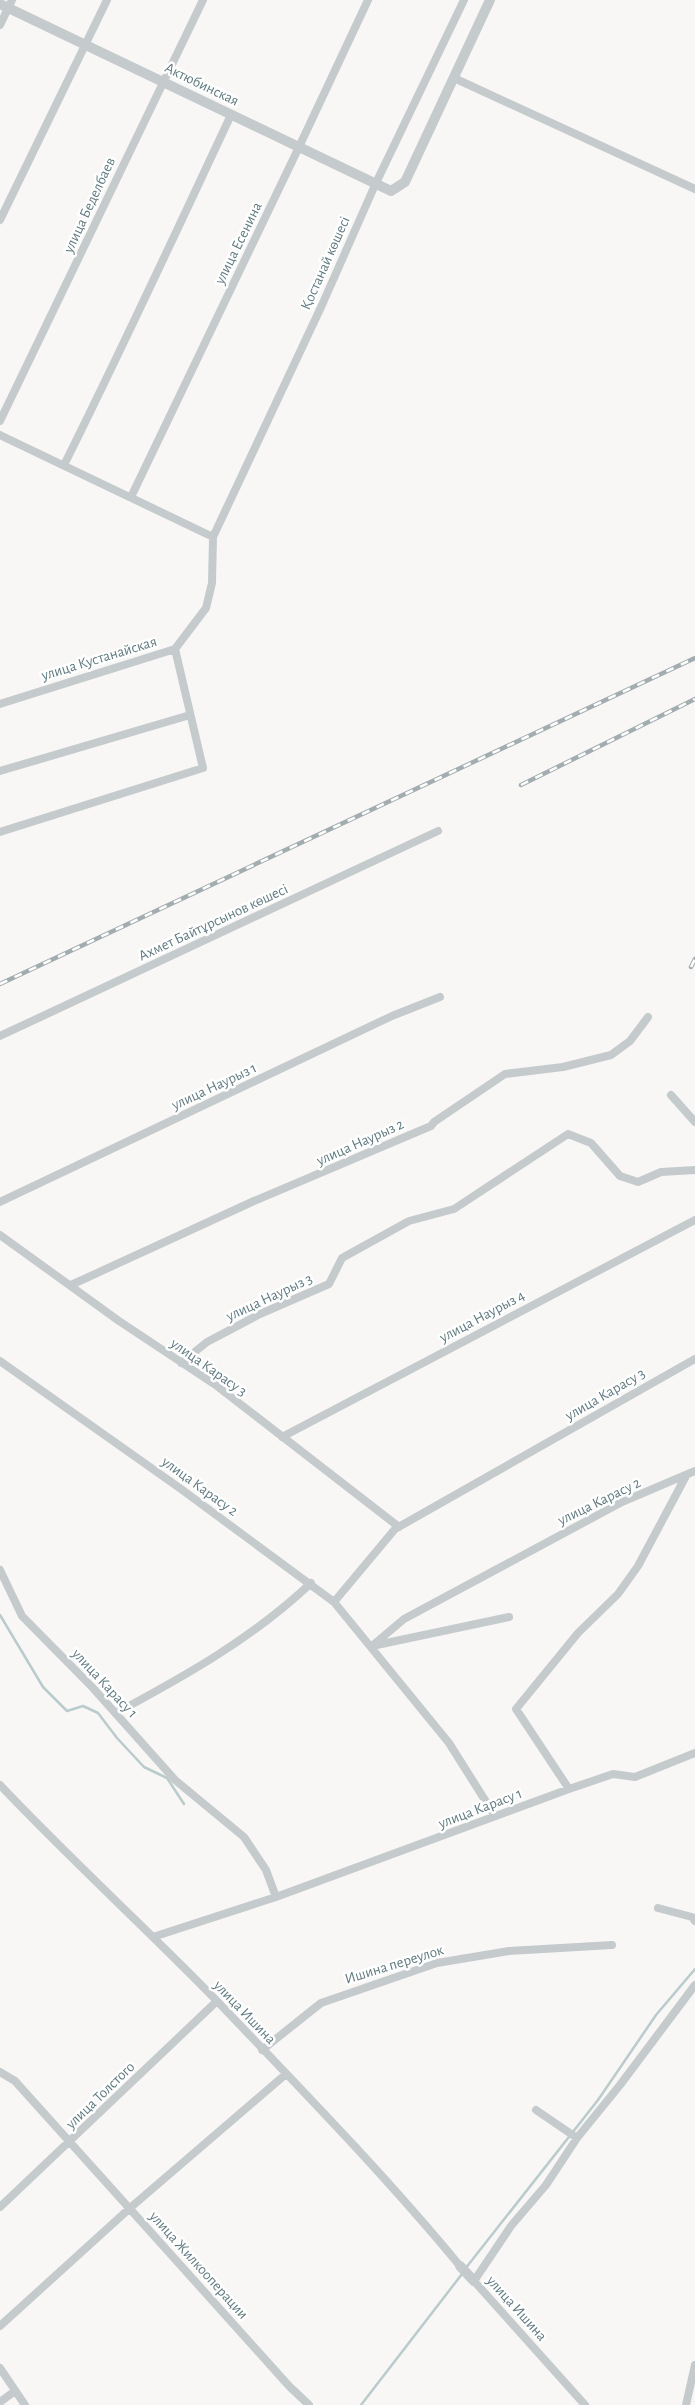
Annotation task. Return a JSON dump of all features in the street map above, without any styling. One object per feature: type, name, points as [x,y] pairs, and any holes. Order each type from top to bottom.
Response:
[{"type":"street","points":[[0,220],[107,0]]},
{"type":"street","name":"улица Беделбаев","points":[[0,421],[203,0]]},
{"type":"street","name":"улица Есенина","points":[[131,497],[300,147],[368,0]]},
{"type":"street","name":"Қостанай көшесі","points":[[213,537],[322,305],[375,185],[464,0]]},
{"type":"street","points":[[490,0],[454,78],[695,189]]},
{"type":"street","points":[[0,25],[7,4]]},
{"type":"street","name":"Актюбинская","points":[[7,4],[86,45],[391,191],[405,182],[454,78]]},
{"type":"street","points":[[64,465],[132,330],[146,295],[231,115]]},
{"type":"street","points":[[0,435],[213,537]]},
{"type":"street","name":"улица Кустанайская","points":[[0,704],[175,649],[206,608],[212,583],[213,537]]},
{"type":"street","points":[[0,832],[203,768],[175,649]]},
{"type":"street","points":[[0,771],[190,715]]},
{"type":"street","name":"Ахмет Байтұрсынов көшесі","points":[[0,1036],[438,831]]},
{"type":"street","name":"улица Наурыз 1","points":[[0,1202],[392,1016],[440,997]]},
{"type":"street","name":"улица Наурыз 2","points":[[70,1286],[254,1201],[431,1126],[434,1122],[505,1074],[563,1067],[612,1055],[630,1041],[648,1017]]},
{"type":"street","points":[[671,1095],[695,1122]]},
{"type":"street","name":"улица Наурыз 3","points":[[181,1363],[207,1342],[260,1314],[329,1284],[342,1258],[408,1221],[454,1209],[568,1134],[590,1143],[620,1176],[638,1182],[661,1172],[695,1170]]},
{"type":"street","name":"улица Наурыз 4","points":[[282,1437],[695,1220]]},
{"type":"street","name":"улица Карасу 3","points":[[0,1235],[70,1286],[217,1386],[399,1527]]},
{"type":"street","name":"улица Карасу 3","points":[[334,1602],[399,1527],[695,1359]]},
{"type":"street","name":"улица Карасу 2","points":[[0,1361],[334,1602],[450,1743],[495,1816]]},
{"type":"street","name":"улица Карасу 2","points":[[372,1646],[404,1619],[622,1502],[695,1471]]},
{"type":"street","points":[[569,1789],[516,1709],[578,1632],[618,1594],[633,1573],[686,1476]]},
{"type":"street","name":"улица Карасу 1","points":[[0,1570],[22,1616],[94,1688],[176,1780],[244,1837],[266,1870],[276,1897]]},
{"type":"street","points":[[116,1714],[182,1678],[241,1640],[283,1610],[310,1583]]},
{"type":"street","points":[[372,1646],[509,1617]]},
{"type":"street","name":"улица Карасу 1","points":[[152,1937],[276,1897],[613,1774],[635,1777],[695,1753]]},
{"type":"street","name":"улица Ишина","points":[[0,1785],[217,2001],[360,2155],[400,2194],[460,2266]]},
{"type":"street","points":[[658,1908],[692,1917],[695,1921]]},
{"type":"street","name":"Ишина переулок","points":[[262,2050],[321,2002],[437,1963],[509,1951],[612,1945]]},
{"type":"street","name":"улица Ишина","points":[[585,2405],[474,2281],[511,2226],[546,2185],[577,2138],[620,2086],[695,1985]]},
{"type":"street","name":"улица Толстого","points":[[0,2208],[217,2001]]},
{"type":"street","name":"улица Жилкооперации","points":[[0,2072],[14,2081],[289,2386],[309,2405]]},
{"type":"street","points":[[0,2326],[130,2208],[286,2074]]},
{"type":"street","points":[[536,2110],[577,2138]]},
{"type":"street","points":[[460,2266],[474,2281]]},
{"type":"street","points":[[686,2405],[695,2365]]},
{"type":"street","points":[[0,2368],[25,2405]]},
{"type":"street","points":[[0,2402],[15,2391]]},
{"type":"waterway","points":[[0,1615],[43,1687],[67,1711],[83,1706],[98,1713],[117,1738],[144,1767],[167,1778],[184,1804]]},
{"type":"waterway","points":[[465,2269],[598,2100],[656,2015],[695,1969]]},
{"type":"waterway","points":[[361,2405],[462,2274]]},
{"type":"railway","points":[[0,984],[695,658]]},
{"type":"railway","points":[[521,785],[695,699]]},
{"type":"railway","points":[[691,967],[695,959]]}]
